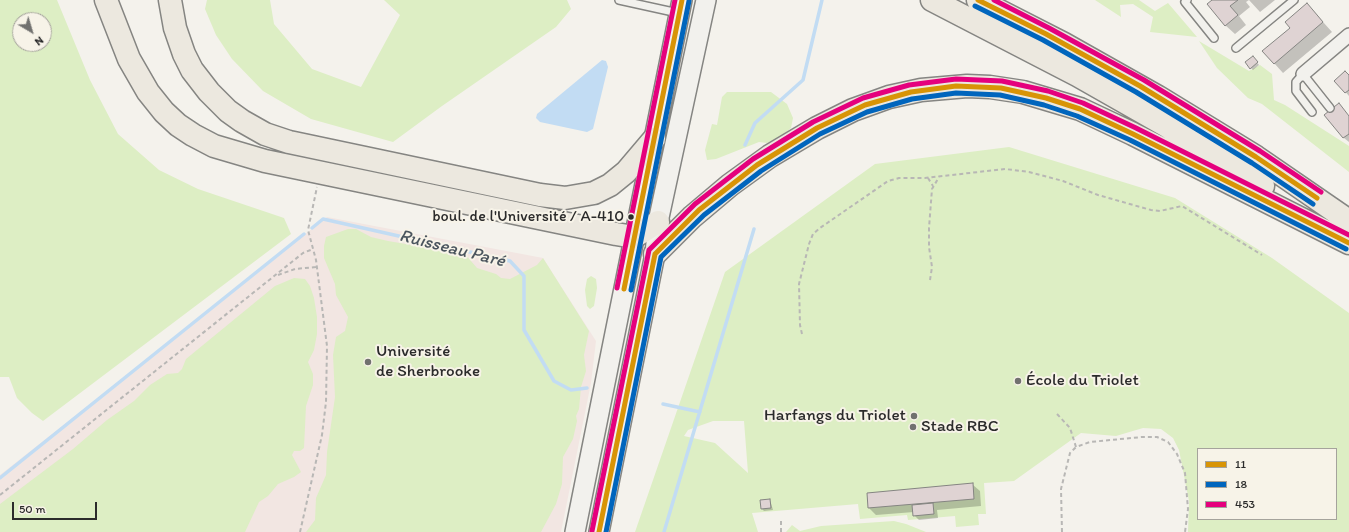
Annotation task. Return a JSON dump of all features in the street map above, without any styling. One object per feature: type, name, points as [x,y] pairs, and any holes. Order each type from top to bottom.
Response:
[{"type":"highway","points":[[106,0],[129,59],[138,76],[156,102],[178,125],[203,141],[226,150],[320,172],[634,237],[658,222]]},
{"type":"highway","points":[[170,0],[175,28],[184,54],[192,70],[209,92],[228,111],[242,121],[265,134],[290,142],[546,196],[565,198],[587,195],[610,185],[626,172],[654,139]]},
{"type":"highway","points":[[932,0],[1039,54],[1142,112],[1259,184],[1349,243]]},
{"type":"highway","points":[[978,0],[1064,44],[1158,96],[1280,173],[1349,221]]},
{"type":"highway","points":[[655,254],[682,226],[724,189],[770,156],[817,128],[859,108],[889,97],[921,90],[967,86],[990,87],[1023,92],[1080,110],[1139,137],[1349,243]]},
{"type":"main road","points":[[599,532],[655,254],[658,222],[706,0]]},
{"type":"main road","points":[[574,532],[680,7]]},
{"type":"street","points":[[1303,74],[1349,34]]},
{"type":"lane","points":[[619,0],[680,7]]},
{"type":"lane","points":[[1187,0],[1185,2],[1214,38]]},
{"type":"lane","points":[[1236,48],[1294,0]]},
{"type":"lane","points":[[1312,112],[1296,91],[1296,82],[1303,74],[1330,108]]},
{"type":"path","points":[[802,334],[800,325],[799,284],[809,244],[814,234],[820,228],[888,181],[899,178],[926,178],[1000,169],[1014,170],[1063,181],[1098,195],[1151,210],[1160,211],[1182,206],[1262,255]]},
{"type":"path","points":[[300,532],[320,442],[326,402],[327,346],[319,297],[317,267],[308,230],[320,172]]},
{"type":"path","points":[[930,280],[932,267],[929,247],[929,228],[933,187],[939,176]]},
{"type":"path","points":[[926,178],[933,187]]},
{"type":"path","points":[[0,495],[303,253],[313,249]]},
{"type":"path","points":[[275,276],[295,269],[317,267]]},
{"type":"path","points":[[1057,414],[1070,428],[1076,447]]},
{"type":"path","points":[[1062,532],[1061,489],[1070,453],[1076,447],[1090,442],[1142,437],[1157,437],[1168,442],[1177,455],[1185,473],[1188,509],[1185,532]]},
{"type":"path","points":[[781,522],[782,532]]},
{"type":"shaded area","name":"Université de Sherbrooke","points":[[327,217],[543,258],[596,341],[591,383],[561,532],[0,532],[0,475]]},
{"type":"green space","points":[[0,0],[57,0],[90,80],[118,134],[159,170],[198,189],[284,218],[291,234],[43,421],[32,413],[17,398],[9,377],[0,377]]},
{"type":"green space","points":[[207,0],[270,0],[274,24],[312,69],[361,87],[400,15],[384,0],[567,0],[571,9],[556,27],[393,142],[311,119],[263,91],[232,59],[216,35],[205,9]]},
{"type":"green space","points":[[1095,0],[1139,0],[1155,11],[1168,3],[1197,37],[1150,32],[1153,17],[1133,4],[1120,5],[1121,17]]},
{"type":"green space","points":[[1199,41],[1249,71],[1260,65],[1272,74],[1274,100],[1285,105],[1349,146],[1349,172],[1262,104],[1248,98],[1217,68]]},
{"type":"green space","points":[[727,92],[771,92],[787,104],[793,118],[791,128],[779,138],[767,143],[759,142],[716,159],[707,160],[705,150],[712,124],[717,125],[722,97]]},
{"type":"green space","name":"École du Triolet","points":[[1009,147],[1175,198],[1272,258],[1349,313],[1349,532],[1188,532],[1189,501],[1179,450],[1173,438],[1161,429],[1143,428],[1116,436],[1081,433],[1014,481],[984,483],[986,514],[978,514],[979,525],[956,527],[955,516],[908,520],[907,515],[860,519],[858,504],[752,513],[758,532],[635,532],[725,272],[875,164]],"holes":[[[713,421],[744,421],[748,473],[715,443],[684,436],[688,430]]]},
{"type":"green space","points":[[348,229],[356,229],[371,237],[388,241],[465,254],[477,268],[496,274],[501,278],[510,279],[537,265],[543,258],[589,331],[584,355],[586,371],[581,387],[579,409],[576,416],[577,421],[573,439],[563,457],[562,484],[556,504],[541,532],[306,532],[315,520],[316,498],[326,475],[327,452],[335,397],[333,355],[336,337],[345,331],[348,317],[336,295],[335,284],[324,258],[324,246],[326,237]]},
{"type":"green space","points":[[591,276],[596,279],[597,288],[594,306],[590,309],[587,306],[585,290],[587,279]]},
{"type":"green space","points":[[294,278],[305,279],[310,286],[314,298],[317,317],[317,334],[314,350],[308,362],[313,374],[313,385],[306,406],[304,448],[300,451],[294,451],[292,455],[301,472],[278,484],[268,496],[259,502],[245,532],[0,532],[0,504],[73,449],[107,420],[134,401],[150,385],[167,374],[178,373],[182,369],[186,359],[275,286]]},
{"type":"green space","points":[[894,521],[926,532],[786,532],[792,525],[800,531],[821,526]]},
{"type":"water","points":[[602,60],[606,61],[608,67],[593,129],[587,132],[540,122],[536,118],[537,114]]},
{"type":"building","points":[[1212,0],[1238,0],[1230,6],[1238,15],[1225,26],[1207,4]]},
{"type":"building","points":[[1307,3],[1323,22],[1274,64],[1262,51],[1290,28],[1285,22]]},
{"type":"building","points":[[1253,56],[1258,62],[1250,69],[1245,62]]},
{"type":"building","points":[[1345,71],[1349,75],[1349,90],[1345,93],[1334,81]]},
{"type":"building","points":[[1339,103],[1349,116],[1349,134],[1343,138],[1324,115]]},
{"type":"building","name":"Stade RBC","points":[[973,483],[974,499],[868,508],[867,493]]},
{"type":"building","points":[[770,499],[771,508],[761,509],[760,500]]},
{"type":"building","points":[[933,503],[934,514],[913,516],[912,505]]},
{"type":"waterway","name":"Ruisseau Paré","points":[[745,145],[755,123],[803,80],[822,0]]},
{"type":"waterway","name":"Ruisseau Paré","points":[[312,228],[323,219],[510,261],[524,276],[524,330],[554,381],[571,390],[587,388]]},
{"type":"waterway","name":"Ruisseau Paré","points":[[664,532],[754,229]]},
{"type":"waterway","points":[[0,478],[304,234]]},
{"type":"waterway","name":"Ruisseau Paré","points":[[663,404],[700,412]]},
{"type":"transit line","name":"453","points":[[617,288],[675,0]]},
{"type":"transit line","name":"11","points":[[624,289],[682,0]]},
{"type":"transit line","name":"11","points":[[978,0],[1046,34],[1140,86],[1256,157],[1317,198]]},
{"type":"transit line","name":"453","points":[[994,0],[1144,80],[1260,151],[1321,192]]},
{"type":"transit line","name":"18","points":[[631,290],[689,1]]},
{"type":"transit line","name":"18","points":[[975,6],[1043,40],[1136,92],[1252,163],[1313,204]]},
{"type":"transit line","name":"453","points":[[592,531],[649,250],[695,204],[753,159],[813,122],[863,98],[909,85],[956,79],[1002,81],[1048,91],[1083,103],[1136,128],[1349,235]]},
{"type":"transit line","name":"11","points":[[599,532],[655,254],[699,210],[757,165],[817,128],[865,105],[911,92],[956,86],[1001,88],[1046,98],[1080,109],[1133,134],[1349,243]]},
{"type":"transit line","name":"18","points":[[606,532],[661,257],[704,215],[761,171],[820,134],[867,112],[912,99],[956,93],[1000,95],[1044,105],[1077,116],[1130,140],[1346,249]]},
{"type":"place","name":"boul. de l'Université / A-410","points":[[631,217]]},
{"type":"place","name":"Université de Sherbrooke","points":[[368,362]]},
{"type":"place","name":"École du Triolet","points":[[1018,381]]},
{"type":"place","name":"Harfangs du Triolet","points":[[914,416]]},
{"type":"place","name":"Stade RBC","points":[[913,427]]}]
